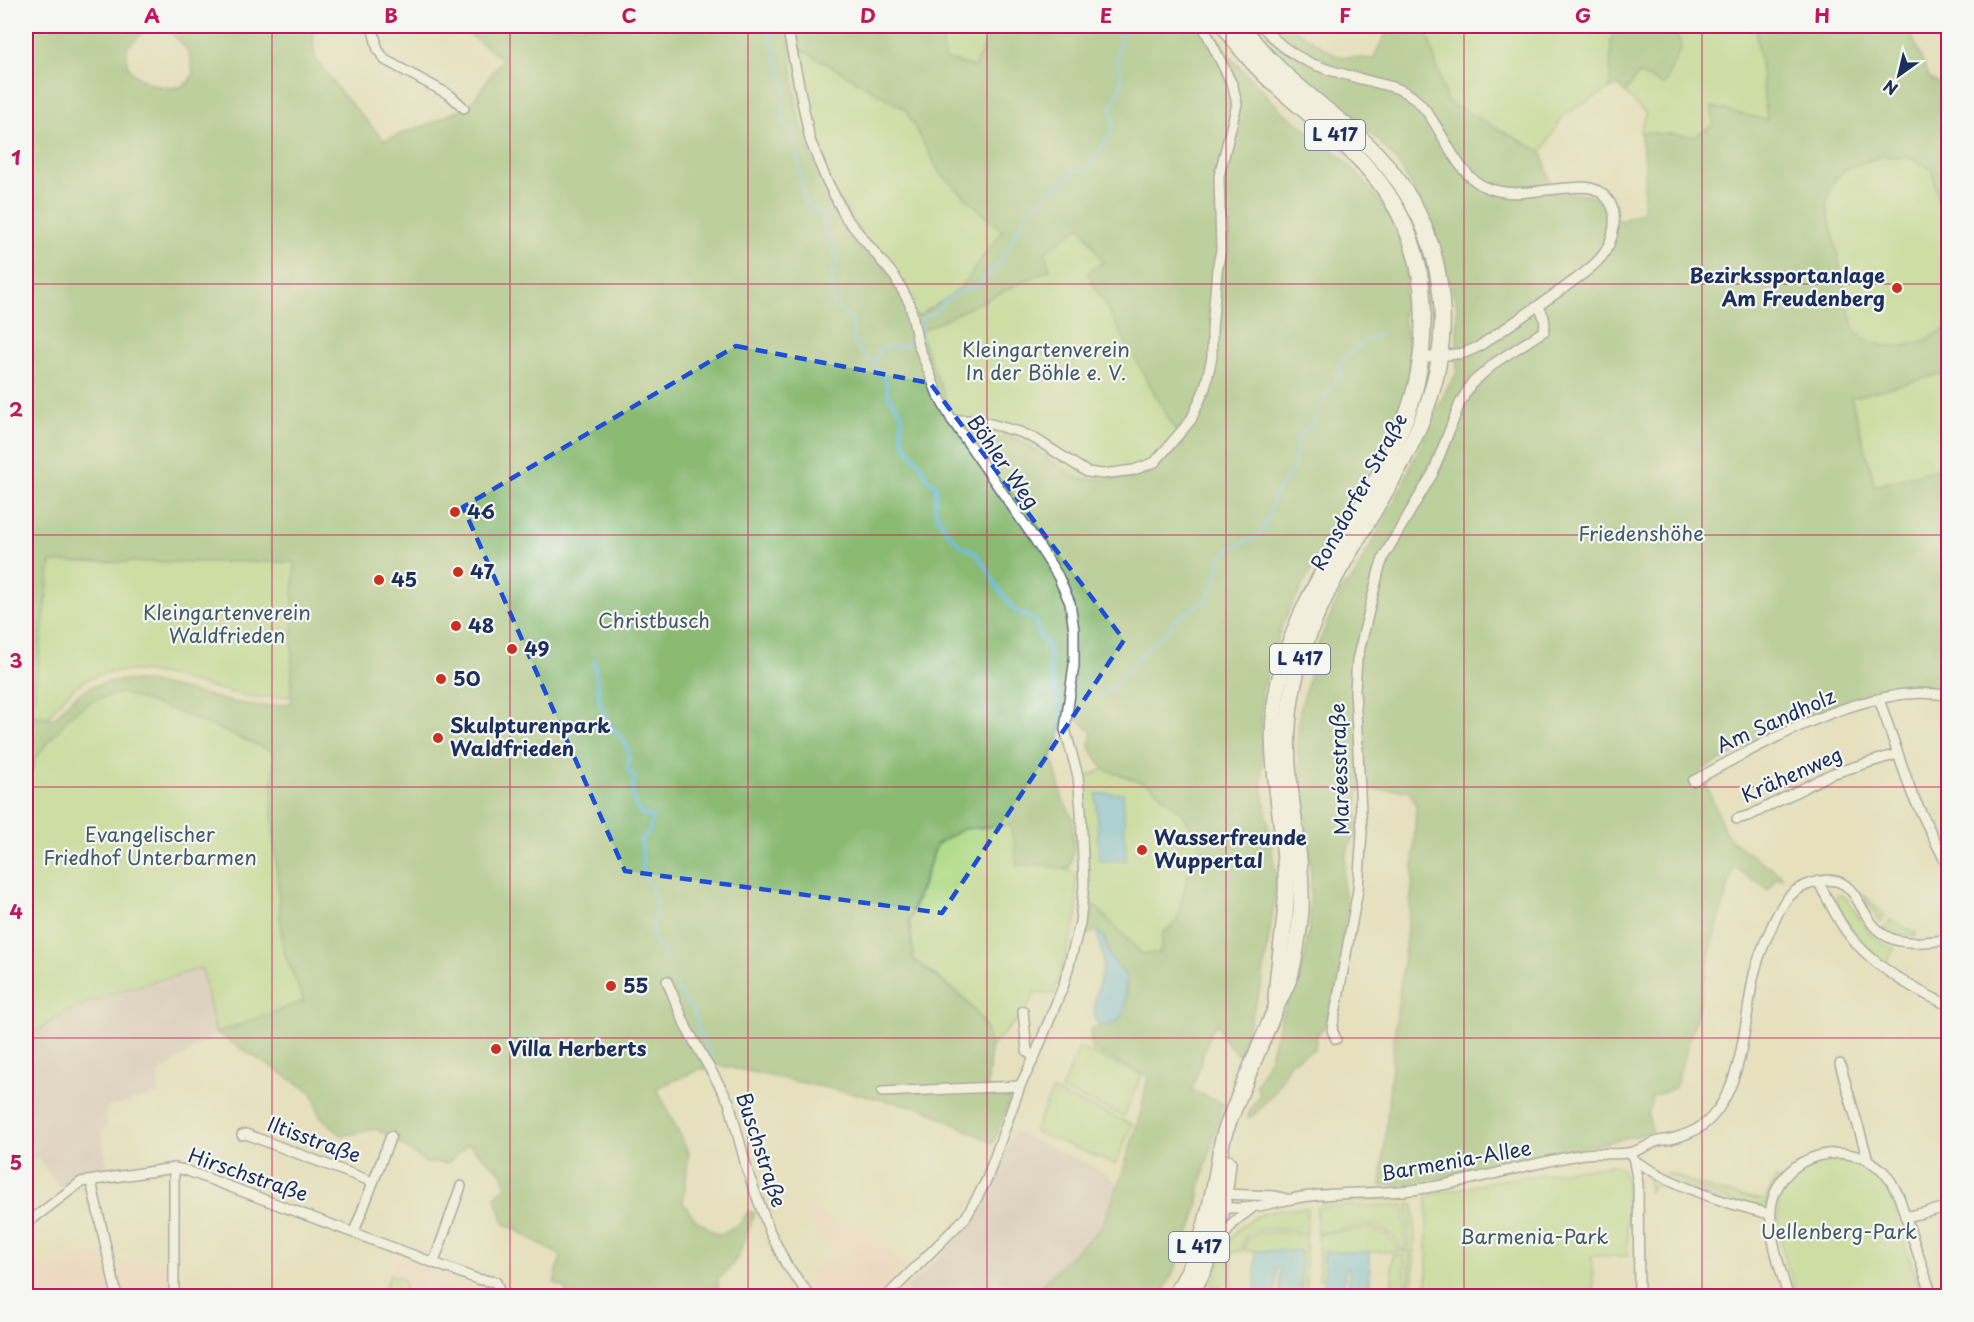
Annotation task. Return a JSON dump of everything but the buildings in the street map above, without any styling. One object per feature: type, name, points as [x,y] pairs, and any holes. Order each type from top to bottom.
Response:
[{"type":"main road","name":"Ronsdorfer Straße","points":[[1225,26],[1256,67],[1287,97],[1355,153],[1378,177],[1406,227],[1417,264],[1423,303],[1421,358],[1415,390],[1397,439],[1310,595],[1287,652],[1279,681],[1274,712],[1273,762],[1285,861],[1286,893],[1275,1007]]},
{"type":"main road","name":"Ronsdorfer Straße","points":[[1189,1296],[1213,1250],[1225,1131],[1275,1007],[1291,974],[1300,911],[1299,854],[1287,744],[1288,716],[1296,674],[1308,635],[1326,596],[1417,434],[1430,402],[1441,356],[1443,320],[1437,268],[1424,228],[1404,190],[1373,150],[1276,67],[1242,26]]},
{"type":"main road","name":"Ronsdorfer Straße","points":[[1174,1296],[1196,1257],[1217,1201]]},
{"type":"street","points":[[372,26],[378,50],[385,60],[450,95],[464,108]]},
{"type":"street","name":"Böhler Weg","points":[[787,26],[810,140],[826,179],[846,218],[895,278],[910,304],[921,352],[938,394],[952,420],[1032,535],[1058,576],[1070,603],[1074,630],[1074,665],[1065,729],[1077,776],[1081,810],[1084,885],[1082,909],[1061,994],[1034,1058]]},
{"type":"street","points":[[952,420],[976,420],[1020,432],[1037,440],[1087,472],[1103,474],[1134,471],[1155,462],[1191,420],[1205,388],[1212,357],[1213,317],[1221,250],[1219,176],[1237,104],[1233,86],[1203,26]]},
{"type":"street","points":[[1262,26],[1286,50],[1303,61],[1320,68],[1397,88],[1415,99],[1433,120],[1460,165],[1471,177],[1488,188],[1521,194],[1587,187],[1602,193],[1614,210],[1615,222],[1611,240],[1605,253],[1586,271],[1470,351],[1421,358]]},
{"type":"street","name":"Maréesstraße","points":[[1336,1039],[1332,1030],[1358,890],[1362,832],[1356,676],[1365,624],[1379,570],[1384,556],[1433,473],[1460,403],[1471,384],[1496,362],[1544,331],[1546,322],[1538,306]]},
{"type":"street","name":"Am Sandholz","points":[[1693,781],[1828,714],[1879,699],[1912,694],[1948,695]]},
{"type":"street","points":[[1879,699],[1912,794],[1948,867]]},
{"type":"street","name":"Krähenweg","points":[[1737,819],[1751,815],[1831,774],[1897,754]]},
{"type":"street","points":[[1818,881],[1846,930],[1868,955],[1894,975],[1948,1005]]},
{"type":"street","points":[[1633,1157],[1654,1142],[1696,1130],[1707,1123],[1720,1107],[1734,1075],[1743,1043],[1753,979],[1765,940],[1786,899],[1799,888],[1818,881],[1843,883],[1851,889],[1877,929],[1888,937],[1914,942],[1948,940]]},
{"type":"street","name":"Buschstraße","points":[[667,981],[687,1029],[729,1101],[748,1173],[770,1232],[786,1264],[810,1296]]},
{"type":"street","points":[[887,1296],[966,1217],[987,1179],[1020,1086],[1034,1058],[1027,1051],[1023,1011]]},
{"type":"street","points":[[1840,1064],[1868,1160]]},
{"type":"street","points":[[882,1092],[1020,1086]]},
{"type":"street","name":"Iltisstraße","points":[[242,1135],[246,1134],[373,1182]]},
{"type":"street","points":[[354,1232],[391,1136]]},
{"type":"street","points":[[1788,1296],[1772,1232],[1770,1214],[1772,1201],[1778,1186],[1801,1163],[1816,1157],[1844,1152],[1868,1160],[1882,1170],[1892,1182],[1932,1296]]},
{"type":"street","name":"Barmenia-Allee","points":[[1217,1201],[1251,1209],[1287,1199],[1420,1189],[1587,1154],[1633,1157]]},
{"type":"street","points":[[1633,1157],[1691,1191],[1738,1207],[1770,1214]]},
{"type":"street","points":[[1633,1157],[1638,1183],[1639,1296]]},
{"type":"street","name":"Hirschstraße","points":[[91,1181],[164,1168],[185,1170],[477,1279],[496,1282],[501,1296]]},
{"type":"street","points":[[174,1168],[174,1296]]},
{"type":"street","points":[[26,1224],[81,1182],[91,1181],[117,1296]]},
{"type":"street","points":[[434,1262],[461,1186]]},
{"type":"street","name":"Barmenia-Allee","points":[[1217,1201],[1275,1196],[1287,1199]]},
{"type":"street","points":[[1905,1217],[1948,1207]]},
{"type":"street","name":"Barmenia-Allee","points":[[1213,1250],[1235,1221],[1251,1209]]},
{"type":"highlighted area","points":[[736,346],[930,383],[1124,640],[942,913],[625,871],[463,507]]},
{"type":"shaded area","points":[[203,968],[216,1033],[158,1073],[159,1094],[105,1108],[108,1128],[101,1130],[108,1168],[84,1173],[60,1188],[37,1157],[26,1165],[26,1041],[58,1015],[84,1003]]},
{"type":"shaded area","points":[[1014,1131],[1096,1168],[1119,1184],[1102,1226],[1030,1296],[1021,1296],[994,1277],[985,1296],[911,1296],[906,1289],[953,1243],[980,1208]]},
{"type":"shaded area","points":[[813,1210],[836,1225],[857,1223],[862,1234],[870,1227],[882,1244],[906,1268],[877,1296],[817,1296],[804,1276],[832,1256],[809,1218]]},
{"type":"shaded area","points":[[99,1254],[109,1296],[26,1296],[26,1287],[30,1285],[27,1269]]},
{"type":"shaded area","points":[[396,1255],[456,1277],[449,1296],[381,1296]]},
{"type":"shaded area","points":[[143,1261],[169,1264],[167,1296],[124,1296],[118,1266]]},
{"type":"green space","name":"Christbusch","points":[[26,26],[312,26],[315,58],[339,90],[384,140],[431,123],[470,105],[502,59],[469,34],[445,26],[904,26],[942,34],[945,59],[974,67],[994,26],[1209,26],[1229,56],[1279,108],[1339,155],[1364,181],[1382,204],[1398,233],[1407,267],[1403,319],[1411,348],[1409,377],[1396,424],[1326,542],[1282,624],[1262,692],[1262,784],[1277,884],[1262,983],[1239,1055],[1222,1038],[1218,1023],[1210,1033],[1192,1090],[1223,1104],[1201,1183],[1196,1214],[1183,1252],[1162,1296],[1030,1296],[1102,1226],[1119,1184],[1142,1107],[1148,1076],[1092,1050],[1090,1029],[1106,1025],[1125,1007],[1127,982],[1110,957],[1104,936],[1098,931],[1086,935],[1094,905],[1142,954],[1160,953],[1163,933],[1177,921],[1188,875],[1203,862],[1197,837],[1182,813],[1150,785],[1104,769],[1089,747],[1092,732],[1077,718],[1064,723],[1052,757],[1063,800],[1073,818],[1074,850],[1069,870],[1044,865],[1016,865],[1015,845],[1010,825],[963,829],[937,844],[909,919],[913,960],[961,997],[981,1021],[988,1034],[990,1063],[987,1089],[998,1089],[1012,1094],[993,1143],[922,1108],[713,1064],[711,1069],[700,1069],[657,1088],[689,1154],[683,1203],[695,1219],[719,1235],[741,1223],[748,1211],[755,1213],[737,1258],[732,1266],[718,1278],[718,1290],[721,1296],[563,1296],[566,1292],[564,1286],[559,1286],[554,1282],[561,1256],[504,1223],[495,1197],[506,1186],[503,1174],[468,1144],[448,1163],[426,1163],[394,1139],[376,1129],[342,1136],[320,1116],[312,1092],[216,1033],[304,1001],[283,950],[272,813],[274,752],[178,712],[121,693],[93,700],[68,718],[36,757],[26,791]],"holes":[[[168,30],[183,45],[189,54],[193,75],[187,83],[173,88],[164,87],[146,82],[132,72],[127,64],[127,47],[145,31]],[[789,42],[905,109],[940,173],[1002,231],[959,290],[917,317],[811,157],[796,110]],[[1081,226],[1103,262],[1087,273],[1183,444],[1157,467],[1130,479],[1078,479],[1005,432],[1003,440],[980,432],[981,425],[957,427],[919,332],[1050,269],[1045,253]],[[51,562],[294,562],[291,703],[263,706],[237,703],[153,683],[125,680],[99,684],[76,696],[55,718],[32,715]]]},
{"type":"green space","points":[[904,26],[994,26],[974,67],[945,59],[942,34]]},
{"type":"green space","points":[[1232,26],[1236,26],[1357,142],[1395,185],[1414,220],[1429,260],[1437,303],[1434,342],[1432,298],[1428,273],[1410,222]]},
{"type":"green space","name":"Friedenshöhe","points":[[1273,26],[1289,26],[1337,56],[1373,59],[1389,26],[1425,26],[1447,102],[1542,152],[1553,193],[1589,194],[1621,221],[1643,211],[1645,163],[1640,132],[1695,136],[1713,125],[1712,107],[1767,120],[1756,29],[1753,26],[1908,26],[1930,79],[1948,87],[1948,249],[1932,169],[1910,158],[1882,156],[1845,169],[1834,180],[1826,204],[1854,329],[1864,338],[1876,343],[1901,346],[1926,339],[1948,326],[1948,344],[1943,345],[1948,372],[1851,398],[1875,486],[1948,466],[1948,683],[1876,693],[1821,711],[1701,770],[1725,832],[1733,842],[1783,876],[1780,879],[1777,877],[1768,890],[1734,867],[1713,940],[1697,1014],[1675,1088],[1652,1097],[1648,1116],[1653,1132],[1472,1172],[1381,1186],[1394,1038],[1412,887],[1416,805],[1408,790],[1358,790],[1356,836],[1349,845],[1343,884],[1348,907],[1341,944],[1344,960],[1327,1023],[1317,1035],[1315,1049],[1290,1062],[1276,1090],[1254,1115],[1248,1118],[1260,1093],[1256,1086],[1269,1059],[1281,1018],[1304,961],[1310,920],[1311,870],[1297,742],[1300,711],[1317,647],[1344,585],[1351,582],[1396,498],[1446,390],[1457,373],[1457,306],[1428,213],[1397,161],[1352,113],[1279,58]]},
{"type":"green space","points":[[1425,26],[1616,26],[1611,42],[1610,89],[1564,114],[1542,152],[1447,102]]},
{"type":"green space","points":[[1616,26],[1672,26],[1682,46],[1664,85],[1638,74],[1625,93],[1618,85],[1610,89],[1611,42]]},
{"type":"green space","points":[[1672,26],[1753,26],[1756,29],[1767,120],[1712,107],[1713,125],[1695,136],[1640,132],[1646,114],[1625,93],[1638,74],[1663,85],[1682,46]]},
{"type":"green space","points":[[789,42],[905,109],[940,173],[1003,231],[959,290],[917,317],[811,157],[796,110]]},
{"type":"green space","name":"Bezirkssportanlage Am Freudenberg","points":[[1882,156],[1910,158],[1932,169],[1948,249],[1948,326],[1926,340],[1901,346],[1876,343],[1864,338],[1854,329],[1826,204],[1839,175],[1845,170]]},
{"type":"green space","name":"Kleingartenverein In der Böhle e. V.","points":[[1080,225],[1103,262],[1088,273],[1183,444],[1157,467],[1130,480],[1078,479],[1005,432],[1004,440],[980,432],[981,426],[957,427],[918,332],[1050,268],[1044,253]]},
{"type":"green space","points":[[1948,372],[1948,466],[1875,486],[1851,398]]},
{"type":"green space","name":"Kleingartenverein Waldfrieden","points":[[51,562],[295,562],[291,696],[250,696],[162,674],[117,671],[96,676],[76,686],[48,717],[32,715]]},
{"type":"green space","name":"Evangelischer Friedhof Unterbarmen","points":[[121,693],[178,712],[275,752],[272,813],[283,950],[304,1002],[216,1033],[202,968],[132,987],[86,1003],[44,1026],[26,1041],[26,791],[36,757],[68,717],[93,700]]},
{"type":"green space","name":"Wasserfreunde Wuppertal","points":[[1104,769],[1150,785],[1182,813],[1197,837],[1203,862],[1188,875],[1177,921],[1163,933],[1160,953],[1142,954],[1094,905],[1084,900],[1082,779]]},
{"type":"green space","points":[[1010,825],[1015,845],[1016,864],[1055,867],[1076,874],[1077,917],[1054,994],[1036,992],[1025,1011],[991,1047],[985,1024],[963,996],[914,959],[910,920],[937,844],[963,829]]},
{"type":"green space","points":[[1862,893],[1885,916],[1880,922]]},
{"type":"green space","points":[[1839,894],[1851,904],[1874,938],[1895,948],[1885,963],[1850,926],[1835,899]]},
{"type":"green space","points":[[1890,920],[1916,933],[1916,936],[1900,934],[1885,927]]},
{"type":"green space","points":[[1079,1048],[1142,1075],[1124,1116],[1061,1090]]},
{"type":"green space","points":[[1052,1091],[1132,1124],[1116,1164],[1034,1131]]},
{"type":"green space","name":"Uellenberg-Park","points":[[1833,1160],[1866,1170],[1885,1187],[1923,1296],[1797,1296],[1779,1233],[1778,1214],[1781,1196],[1790,1181],[1807,1168]]},
{"type":"green space","name":"Barmenia-Park","points":[[1612,1165],[1621,1168],[1627,1180],[1627,1256],[1591,1256],[1594,1296],[1427,1296],[1427,1196],[1500,1180]]},
{"type":"green space","points":[[1666,1172],[1716,1191],[1762,1200],[1766,1198],[1776,1177],[1778,1181],[1767,1204],[1758,1206],[1746,1205],[1717,1196],[1665,1174]]},
{"type":"green space","points":[[1652,1175],[1744,1211],[1696,1199],[1660,1184],[1651,1187],[1649,1192],[1648,1179]]},
{"type":"green space","points":[[1406,1194],[1411,1199],[1321,1203],[1325,1198]]},
{"type":"green space","points":[[1408,1204],[1414,1204],[1415,1252],[1408,1252]]},
{"type":"green space","points":[[1404,1205],[1405,1252],[1392,1235],[1368,1225],[1317,1233],[1317,1207]]},
{"type":"green space","points":[[1307,1208],[1307,1233],[1267,1228],[1249,1234],[1244,1241],[1242,1251],[1232,1252],[1232,1288],[1229,1292],[1232,1292],[1233,1296],[1213,1296],[1220,1286],[1214,1286],[1212,1291],[1209,1289],[1223,1254],[1230,1241],[1246,1222],[1279,1210]]},
{"type":"green space","points":[[1369,1228],[1388,1236],[1400,1252],[1324,1252],[1324,1279],[1319,1279],[1318,1235]]},
{"type":"green space","points":[[1263,1232],[1306,1236],[1306,1296],[1301,1296],[1301,1252],[1245,1251],[1248,1239],[1252,1236]]},
{"type":"green space","points":[[1392,1255],[1405,1255],[1405,1296],[1392,1296]]},
{"type":"green space","points":[[1409,1255],[1414,1255],[1414,1296],[1409,1296]]},
{"type":"green space","points":[[390,1274],[402,1278],[406,1287],[405,1292],[398,1296],[383,1294]]},
{"type":"water","points":[[1123,793],[1126,860],[1099,861],[1096,794]]},
{"type":"water","points":[[1098,931],[1104,939],[1111,958],[1125,974],[1127,981],[1125,1005],[1121,1017],[1114,1023],[1103,1026],[1097,1022],[1094,1015],[1103,962]]},
{"type":"water","points":[[1255,1251],[1301,1251],[1301,1296],[1280,1296],[1280,1268],[1276,1268],[1276,1296],[1255,1296]]},
{"type":"water","points":[[1324,1252],[1370,1252],[1370,1296],[1349,1296],[1349,1268],[1345,1268],[1344,1296],[1324,1296]]},
{"type":"waterway","points":[[768,26],[786,96],[783,103],[782,122],[794,135],[804,197],[806,203],[824,220],[826,235],[838,258],[832,282],[832,300],[853,321],[853,339],[857,348],[884,376],[889,397],[902,413],[901,429],[905,445],[919,462],[928,479],[936,486],[935,511],[946,530],[960,545],[976,553],[1014,610],[1035,621],[1039,634],[1049,648],[1051,671],[1062,717]]},
{"type":"waterway","points":[[922,339],[921,325],[924,317],[935,312],[943,302],[957,293],[974,287],[984,280],[1000,261],[1031,207],[1046,196],[1050,189],[1064,183],[1069,174],[1086,168],[1092,163],[1109,137],[1114,121],[1111,109],[1117,98],[1122,79],[1117,58],[1122,33],[1130,26]]},
{"type":"waterway","points":[[1147,650],[1171,627],[1175,619],[1206,600],[1216,580],[1221,557],[1232,547],[1257,537],[1263,530],[1274,497],[1294,466],[1295,453],[1298,449],[1296,443],[1303,431],[1314,422],[1328,391],[1340,375],[1343,359],[1362,343],[1380,334]]},
{"type":"waterway","points":[[873,363],[883,347],[894,348],[914,343]]},
{"type":"waterway","points":[[1098,696],[1121,680],[1142,654]]},
{"type":"waterway","points":[[594,661],[603,711],[626,745],[629,760],[627,769],[635,777],[633,797],[637,809],[646,816],[653,817],[649,831],[641,840],[643,870],[655,896],[656,911],[652,933],[667,963]]},
{"type":"waterway","points":[[676,987],[693,1009],[700,1035],[712,1057]]},
{"type":"place","name":"Bezirkssportanlage Am Freudenberg","points":[[1897,288]]},
{"type":"place","name":"46","points":[[455,512]]},
{"type":"place","name":"47","points":[[458,572]]},
{"type":"place","name":"45","points":[[379,580]]},
{"type":"place","name":"48","points":[[456,626]]},
{"type":"place","name":"49","points":[[512,649]]},
{"type":"place","name":"50","points":[[441,679]]},
{"type":"place","name":"Skulpturenpark Waldfrieden","points":[[438,738]]},
{"type":"place","name":"Wasserfreunde Wuppertal","points":[[1142,850]]},
{"type":"place","name":"55","points":[[611,986]]},
{"type":"place","name":"Villa Herberts","points":[[496,1049]]}]
